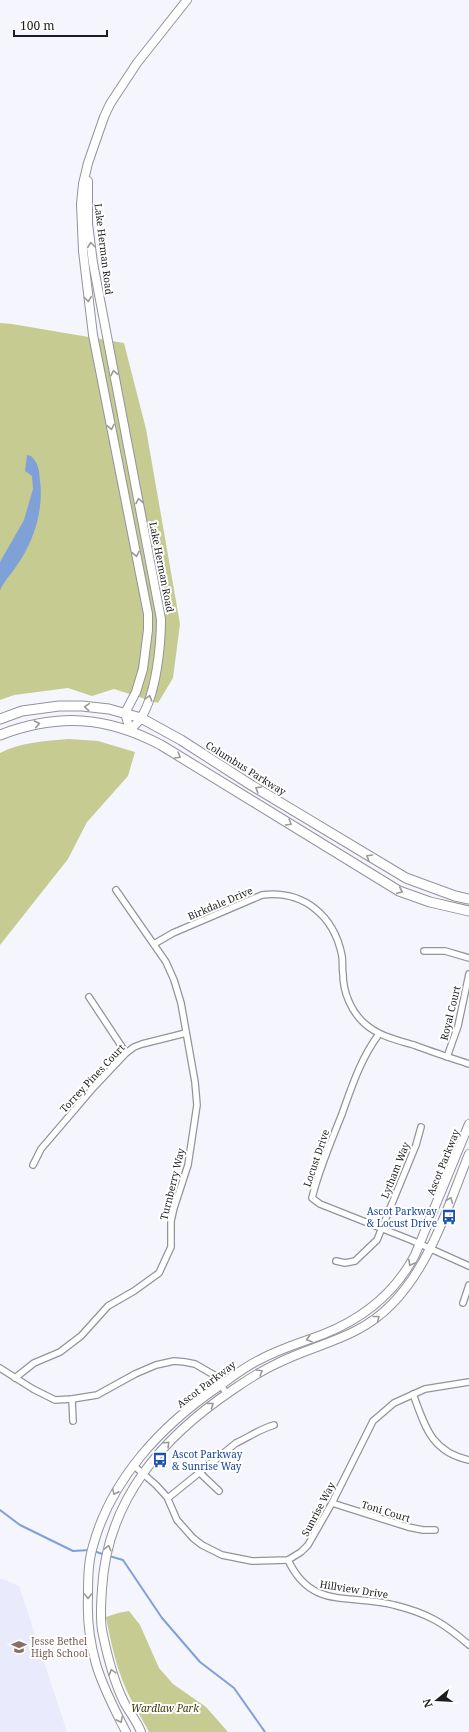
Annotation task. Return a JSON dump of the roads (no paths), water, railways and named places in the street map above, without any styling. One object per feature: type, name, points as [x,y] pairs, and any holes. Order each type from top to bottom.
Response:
[{"type":"main road","name":"Lake Herman Road","points":[[125,713],[136,692],[143,669],[148,630],[148,614],[92,329],[81,230],[82,184],[104,117],[118,90],[137,63],[187,0]]},
{"type":"main road","name":"Lake Herman Road","points":[[88,163],[87,203],[93,263],[161,619],[158,664],[153,685],[146,709],[141,718],[130,730]]},
{"type":"main road","name":"Columbus Parkway","points":[[0,719],[28,710],[59,706],[82,706],[109,709],[141,718],[181,740],[251,785],[406,878],[455,896],[469,899]]},
{"type":"main road","points":[[125,713],[130,730]]},
{"type":"main road","points":[[0,735],[19,728],[56,721],[94,722],[130,730],[161,745],[399,891],[430,902],[469,911]]},
{"type":"main road","name":"Ascot Parkway","points":[[126,1732],[105,1689],[96,1664],[88,1613],[88,1580],[92,1547],[100,1522],[118,1487],[133,1465],[172,1423],[221,1384],[260,1359],[342,1326],[374,1306],[386,1295],[407,1270],[420,1244],[469,1124]]},
{"type":"main road","name":"Ascot Parkway","points":[[141,1732],[117,1686],[111,1669],[102,1629],[101,1607],[104,1566],[113,1530],[123,1506],[142,1474],[166,1444],[200,1413],[276,1363],[346,1337],[370,1323],[392,1304],[417,1273],[430,1249],[469,1154]]},
{"type":"street","name":"Turnberry Way","points":[[15,1378],[34,1363],[60,1352],[81,1336],[108,1306],[134,1291],[159,1273],[171,1247],[171,1221],[188,1165],[197,1105],[195,1082],[181,1003],[174,980],[166,962],[116,890]]},
{"type":"street","name":"Birkdale Drive","points":[[154,944],[173,933],[262,895],[273,894],[296,898],[321,914],[331,925],[343,957],[343,984],[348,1001],[364,1023],[379,1034],[469,1064]]},
{"type":"street","points":[[424,952],[445,951],[469,958]]},
{"type":"street","name":"Royal Court","points":[[448,1056],[458,1026],[469,974]]},
{"type":"street","points":[[89,997],[126,1053]]},
{"type":"street","name":"Torrey Pines Court","points":[[33,1165],[41,1149],[94,1087],[126,1053],[134,1047],[142,1044],[186,1033]]},
{"type":"street","name":"Locust Drive","points":[[379,1034],[370,1046],[359,1069],[324,1161],[312,1198],[320,1204],[420,1244],[469,1266]]},
{"type":"street","name":"Lytham Way","points":[[336,1261],[345,1264],[356,1261],[376,1240],[382,1229],[416,1145],[421,1127]]},
{"type":"street","points":[[463,1303],[469,1285]]},
{"type":"street","points":[[0,1368],[55,1400],[97,1395],[135,1374],[174,1361],[195,1364],[214,1375],[227,1394]]},
{"type":"street","name":"Sunrise Way","points":[[288,1560],[301,1552],[308,1545],[332,1503],[373,1421],[394,1403],[425,1388],[469,1382]]},
{"type":"street","points":[[412,1394],[427,1432],[433,1441],[459,1458],[469,1460]]},
{"type":"street","points":[[72,1399],[73,1421]]},
{"type":"street","points":[[168,1498],[236,1443],[262,1429],[274,1425]]},
{"type":"street","points":[[133,1465],[156,1485],[168,1498],[177,1520],[183,1528],[202,1546],[222,1555],[252,1561],[288,1560]]},
{"type":"street","points":[[200,1473],[218,1491]]},
{"type":"street","name":"Toni Court","points":[[332,1503],[408,1527],[423,1530],[435,1530]]},
{"type":"street","name":"Hillview Drive","points":[[288,1560],[304,1584],[320,1594],[344,1598],[375,1600],[408,1609],[436,1620],[469,1645]]},
{"type":"water","points":[[27,455],[34,459],[39,470],[41,492],[39,515],[32,538],[27,548],[13,571],[4,582],[0,591],[0,562],[24,520],[33,489],[32,476],[25,471]]},
{"type":"waterway","points":[[0,1510],[20,1525],[73,1551],[90,1550]]},
{"type":"waterway","points":[[94,1551],[105,1555]]},
{"type":"waterway","points":[[109,1556],[123,1560],[162,1618],[200,1662],[234,1688],[265,1732]]},
{"type":"place","name":"Ascot Parkway & Locust Drive","points":[[449,1217]]},
{"type":"place","name":"Ascot Parkway & Sunrise Way","points":[[160,1460]]},
{"type":"place","name":"Jesse Bethel High School","points":[[19,1647]]},
{"type":"park label","name":"Wardlaw Park","points":[[165,1708]]}]
